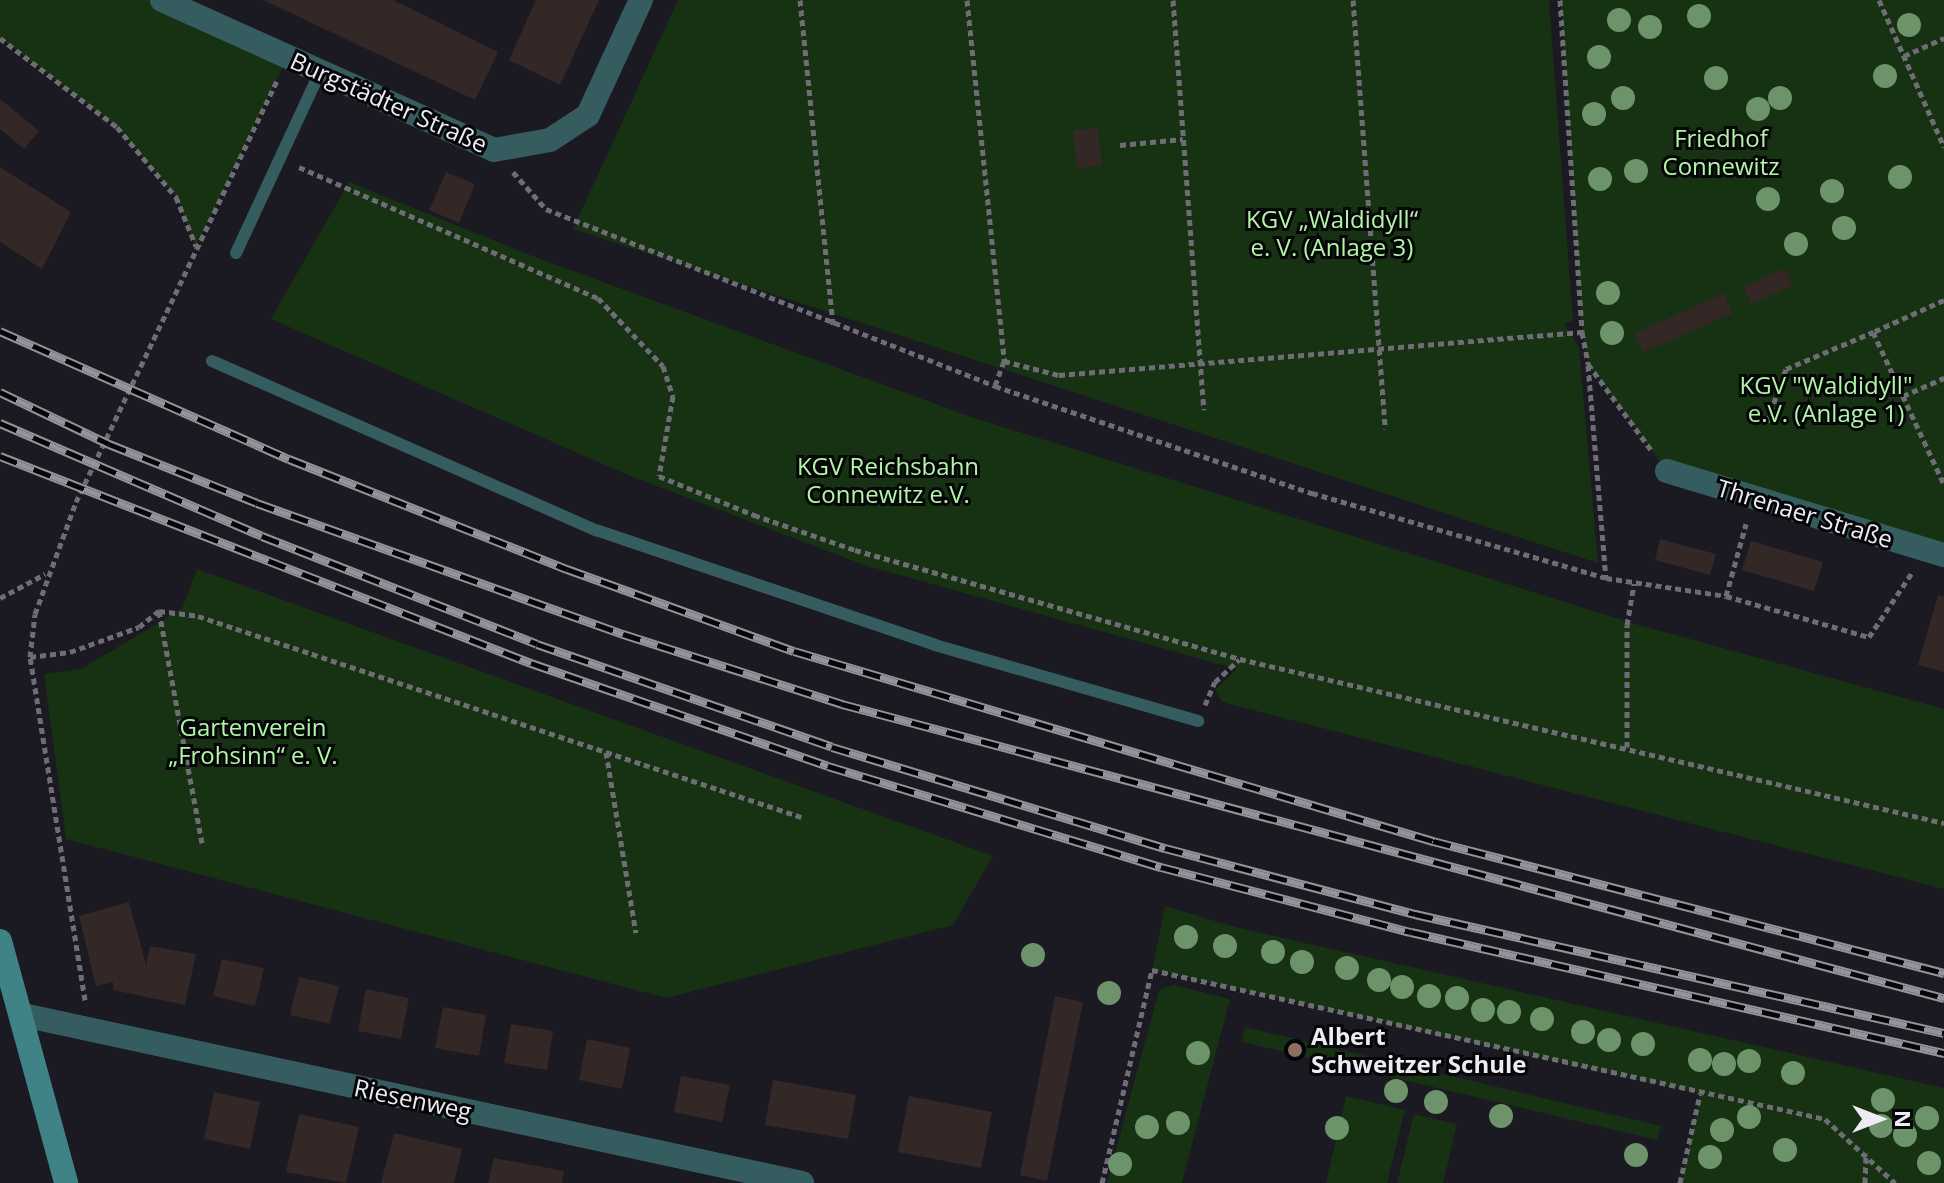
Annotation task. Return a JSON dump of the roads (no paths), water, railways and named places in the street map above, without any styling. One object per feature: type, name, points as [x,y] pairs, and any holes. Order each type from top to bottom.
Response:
[{"type":"street","name":"Burgstädter Straße","points":[[162,0],[494,150],[550,140],[588,115],[641,0]]},
{"type":"street","name":"Threnaer Straße","points":[[1667,471],[1935,553]]},
{"type":"street","points":[[0,941],[23,1015],[66,1183]]},
{"type":"street","name":"Riesenweg","points":[[23,1015],[802,1183]]},
{"type":"lane","points":[[236,253],[320,72]]},
{"type":"lane","points":[[212,361],[611,535],[935,645],[1198,721]]},
{"type":"railway","points":[[0,331],[289,459],[567,569],[794,651],[1433,841],[1944,973]]},
{"type":"railway","points":[[0,392],[109,444],[257,503],[623,634],[842,704],[1944,998]]},
{"type":"railway","points":[[0,423],[262,536],[537,644],[832,747],[1165,848],[1415,914],[1944,1033]]},
{"type":"railway","points":[[0,456],[531,663],[828,766],[1161,867],[1411,932],[1944,1053]]},
{"type":"place","name":"Albert Schweitzer Schule","points":[[1295,1050]]},
{"type":"park label","name":"Friedhof Connewitz","points":[[1721,152]]},
{"type":"park label","name":"KGV „Waldidyll“ e. V. (Anlage 3)","points":[[1332,233]]},
{"type":"park label","name":"KGV \"Waldidyll\" e.V. (Anlage 1)","points":[[1826,399]]},
{"type":"park label","name":"KGV Reichsbahn Connewitz e.V.","points":[[888,480]]},
{"type":"park label","name":"Gartenverein „Frohsinn“ e. V.","points":[[253,741]]}]
